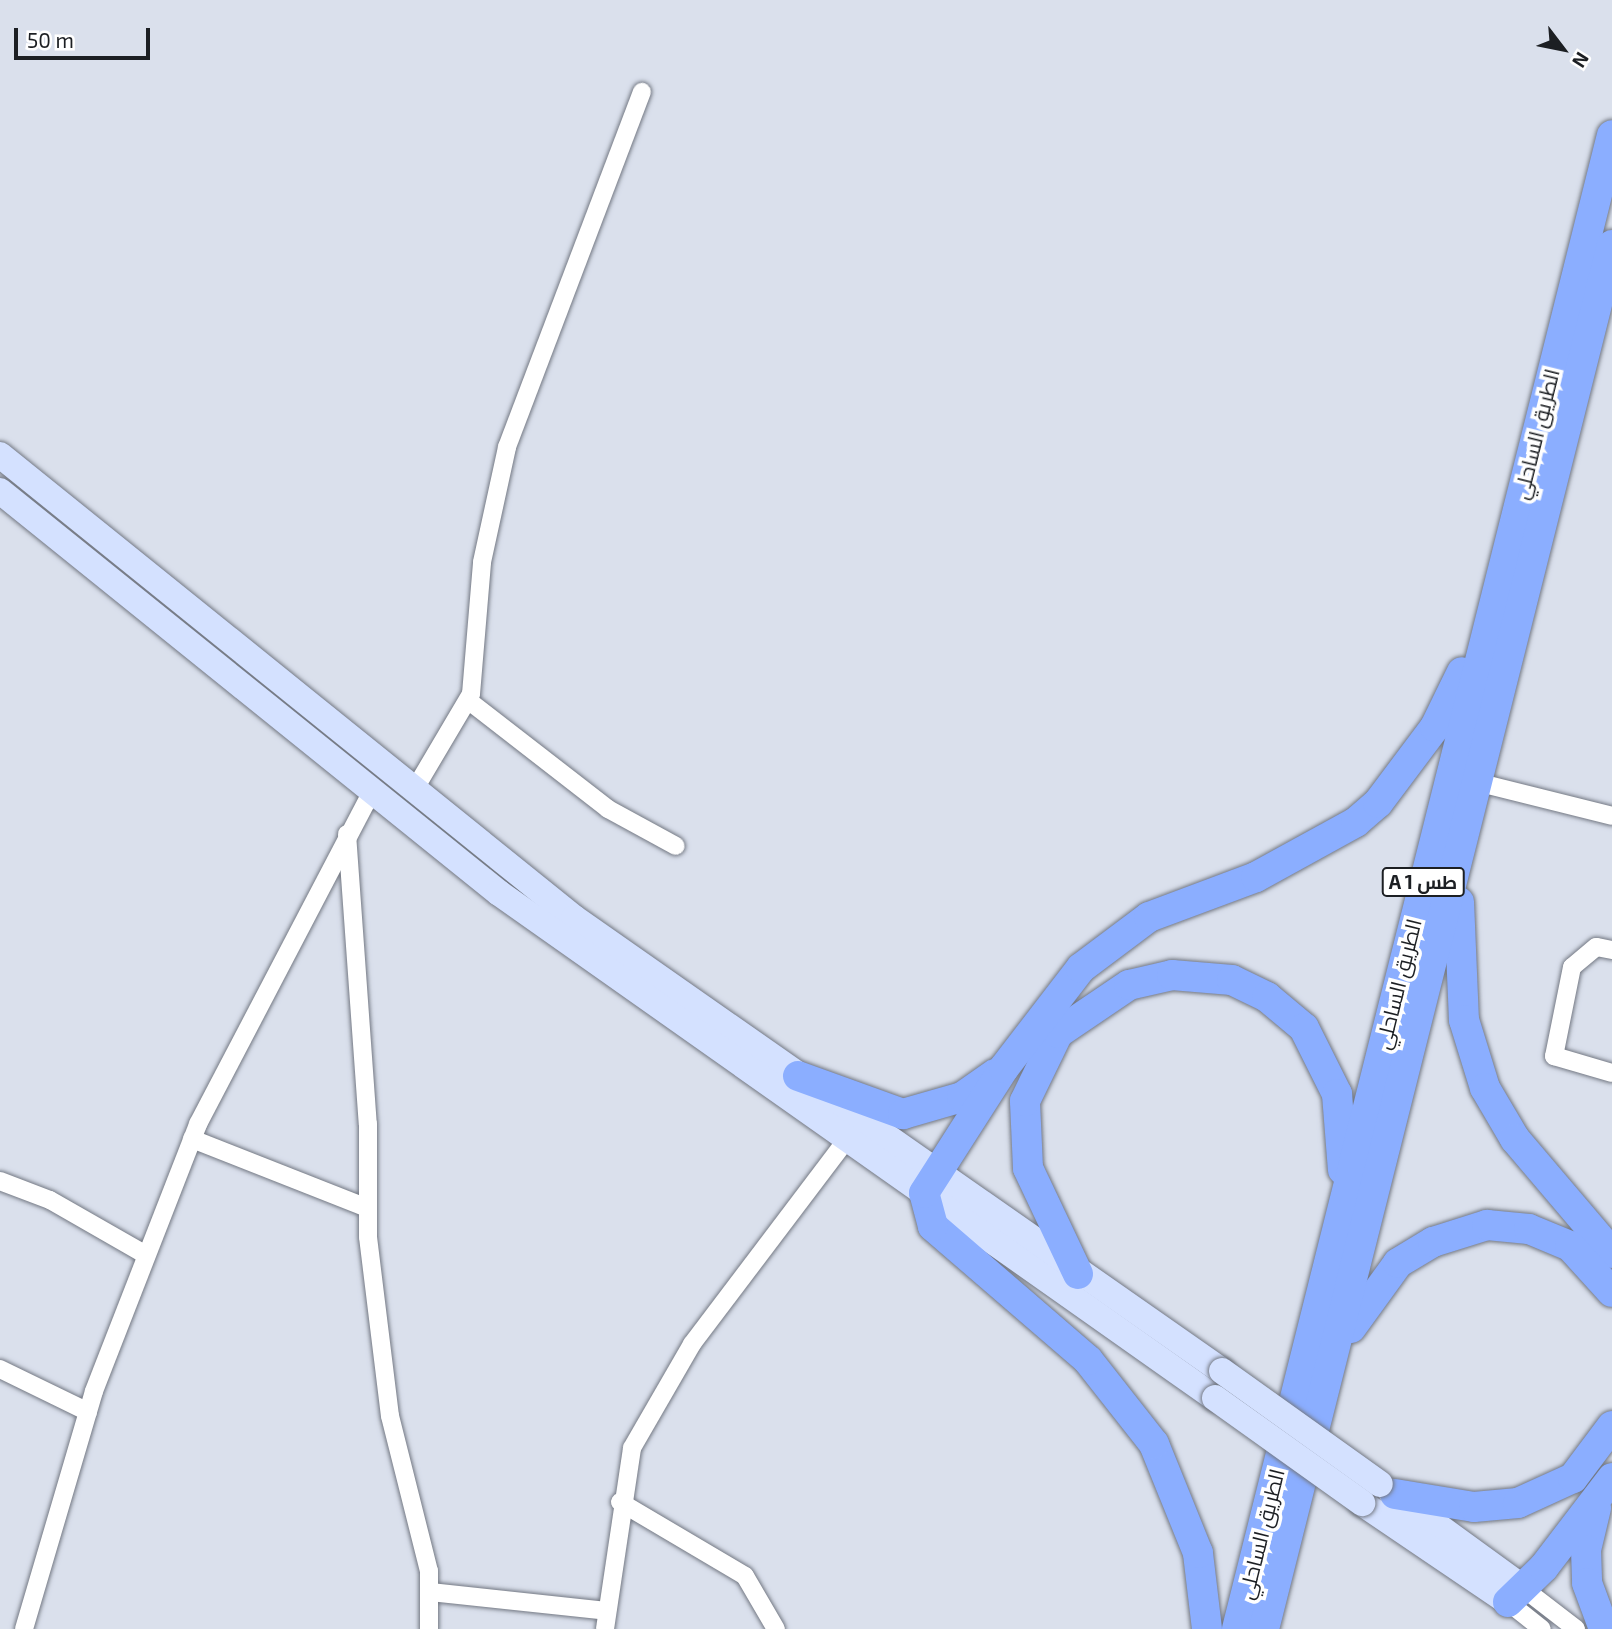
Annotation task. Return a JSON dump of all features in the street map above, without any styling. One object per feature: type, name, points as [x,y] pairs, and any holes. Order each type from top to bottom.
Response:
[{"type":"highway","name":"الطريق الساحلي","points":[[1237,1629],[1612,135]]},
{"type":"highway","name":"الطريق الساحلي","points":[[1264,1629],[1479,783],[1612,245]]},
{"type":"highway","points":[[1207,1629],[1198,1552],[1149,1436],[1088,1360],[933,1226],[931,1182],[1004,1068],[1081,968],[1112,939],[1190,898],[1316,850],[1378,803],[1435,727],[1486,630]]},
{"type":"highway","points":[[1460,855],[1459,981],[1485,1088],[1516,1139],[1612,1253]]},
{"type":"highway","points":[[1078,1274],[1028,1168],[1025,1101],[1058,1033],[1129,985],[1172,975],[1232,980],[1267,997],[1304,1028],[1337,1094],[1346,1192]]},
{"type":"highway","points":[[798,1076],[903,1114],[962,1097],[1004,1068]]},
{"type":"highway","points":[[1324,1389],[1375,1286],[1398,1263],[1465,1229],[1509,1226],[1548,1235],[1578,1254],[1612,1292]]},
{"type":"highway","points":[[1379,1494],[1474,1507],[1518,1503],[1573,1478],[1612,1426]]},
{"type":"highway","points":[[1515,1595],[1608,1483]]},
{"type":"highway","points":[[1604,1629],[1587,1583],[1586,1550],[1608,1483]]},
{"type":"main road","points":[[0,455],[413,792],[574,918],[798,1076],[931,1182],[1215,1398],[1379,1494]]},
{"type":"main road","points":[[0,491],[519,908],[848,1139],[931,1182],[1078,1274],[1222,1371],[1379,1494],[1515,1595]]},
{"type":"street","points":[[413,792],[469,701],[482,562],[507,447],[642,92]]},
{"type":"street","points":[[469,701],[608,809],[676,846]]},
{"type":"street","points":[[1479,783],[1612,816]]},
{"type":"street","points":[[24,1629],[88,1412],[192,1139],[347,834],[372,791]]},
{"type":"street","points":[[347,834],[368,1124],[367,1208],[390,1416],[418,1515],[430,1592],[429,1629]]},
{"type":"street","points":[[1612,950],[1596,947],[1572,967],[1554,1056],[1612,1073]]},
{"type":"street","points":[[192,1139],[367,1208]]},
{"type":"street","points":[[605,1629],[620,1502],[632,1448],[692,1344],[848,1139]]},
{"type":"street","points":[[0,1181],[50,1200],[146,1255]]},
{"type":"street","points":[[0,1369],[88,1412]]},
{"type":"street","points":[[620,1502],[745,1576],[776,1629]]},
{"type":"street","points":[[430,1592],[607,1611]]},
{"type":"street","points":[[1515,1595],[1542,1629]]},
{"type":"street","points":[[1515,1595],[1576,1629]]}]
